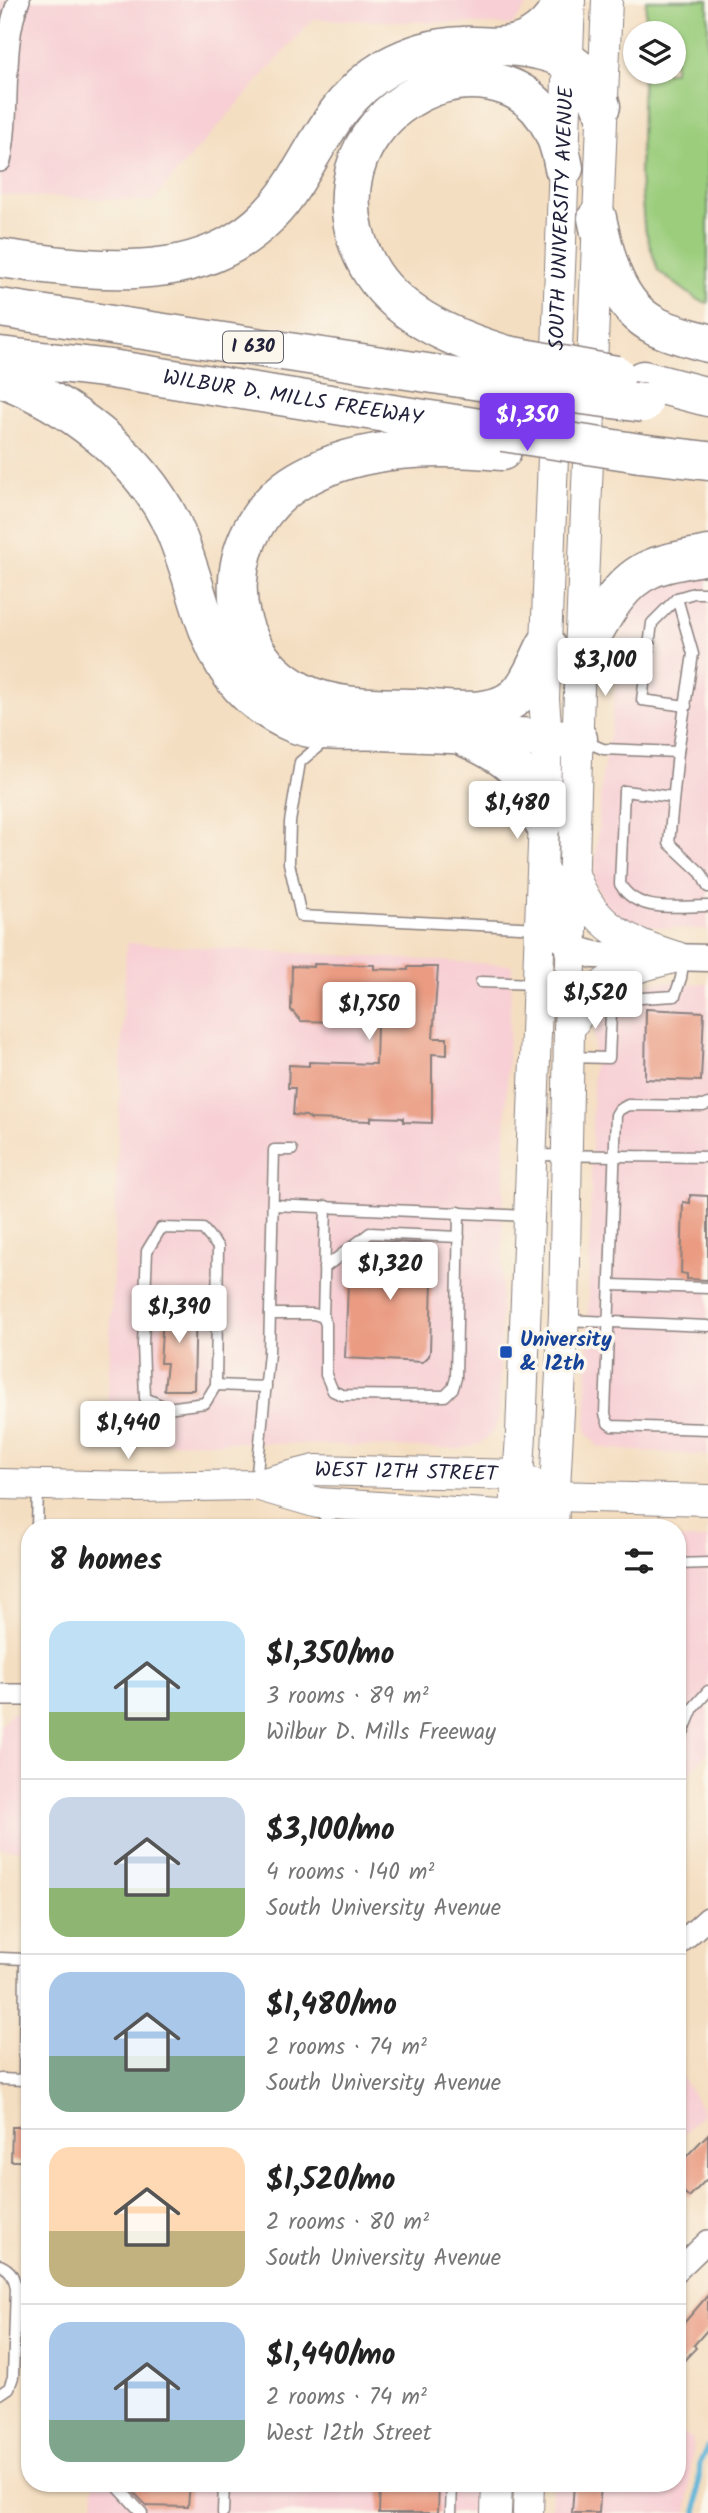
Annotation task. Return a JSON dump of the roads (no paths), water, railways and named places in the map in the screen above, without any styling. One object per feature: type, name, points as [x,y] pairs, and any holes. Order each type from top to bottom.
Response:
[{"type":"highway","points":[[506,46],[532,39],[541,33],[556,17],[564,0]]},
{"type":"highway","points":[[0,258],[125,271],[156,269],[207,255],[250,232],[275,211],[334,116],[366,81],[409,57],[436,49],[463,45],[536,48],[568,61],[589,81],[601,106]]},
{"type":"highway","points":[[507,370],[472,345],[443,332],[415,314],[374,276],[363,257],[353,225],[352,182],[358,161],[369,140],[383,121],[400,105],[431,87],[475,79],[512,88],[529,98],[542,111],[556,134],[564,168]]},
{"type":"highway","points":[[597,218],[604,255],[611,274],[637,312],[655,326],[708,343]]},
{"type":"highway","name":"I 630","points":[[0,308],[507,370],[643,391],[708,408]]},
{"type":"highway","name":"WILBUR D. MILLS FREEWAY","points":[[0,356],[111,369],[503,442]]},
{"type":"highway","points":[[0,377],[74,416],[117,450],[148,485],[170,521],[186,558],[212,642],[231,675],[243,689],[269,710],[293,723],[319,731],[459,734],[557,748]]},
{"type":"highway","points":[[643,391],[708,397]]},
{"type":"highway","points":[[708,461],[623,451],[503,442],[475,449],[384,452],[351,459],[305,477],[285,489],[268,505],[248,535],[236,584],[239,607],[250,640],[262,659],[277,675],[304,693],[352,706],[471,710],[497,707],[513,699],[626,585],[649,569],[708,555]]},
{"type":"highway","points":[[459,734],[498,752],[513,765],[534,795],[543,822]]},
{"type":"main road","name":"SOUTH UNIVERSITY AVENUE","points":[[563,650],[564,168],[570,0]]},
{"type":"main road","name":"SOUTH UNIVERSITY AVENUE","points":[[514,1519],[530,1216],[543,822],[557,748],[597,218],[607,0]]},
{"type":"main road","name":"SOUTH UNIVERSITY AVENUE","points":[[553,1519],[564,1320],[573,874],[557,748]]},
{"type":"main road","points":[[573,874],[586,900],[609,927],[634,942],[690,957]]},
{"type":"main road","points":[[569,1044],[592,995],[607,982],[626,972],[690,957]]},
{"type":"main road","name":"WEST 12TH STREET","points":[[0,1484],[255,1485],[315,1470],[518,1475],[554,1496],[708,1500]]},
{"type":"main road","name":"WEST 12TH STREET","points":[[255,1485],[318,1503],[327,1516],[392,1513],[473,1519]]},
{"type":"main road","name":"WEST 12TH STREET","points":[[519,1519],[554,1496]]},
{"type":"main road","points":[[496,2492],[496,2513]]},
{"type":"main road","points":[[528,2513],[529,2492]]},
{"type":"street","points":[[0,161],[3,26],[19,0]]},
{"type":"street","points":[[557,748],[555,914],[561,938],[572,948],[594,955],[690,957]]},
{"type":"street","points":[[0,1695],[21,1695]]},
{"type":"street","points":[[686,1938],[708,1918]]},
{"type":"street","points":[[686,2262],[708,2241]]},
{"type":"lane","points":[[686,706],[642,700],[652,623],[677,598],[694,593],[708,593]]},
{"type":"lane","points":[[677,598],[693,654],[678,752],[669,843],[701,873],[708,887]]},
{"type":"lane","points":[[339,732],[300,762],[290,822],[289,863],[301,916],[539,928]]},
{"type":"lane","points":[[557,748],[678,752]]},
{"type":"lane","points":[[673,797],[624,791],[620,884],[627,896],[651,906],[708,906]]},
{"type":"lane","points":[[569,1044],[609,1058],[611,1014],[625,999],[675,996],[690,957]]},
{"type":"lane","points":[[481,982],[536,984]]},
{"type":"lane","points":[[708,1104],[628,1105],[616,1115],[605,1414],[608,1423],[621,1428],[708,1429]]},
{"type":"lane","points":[[255,1485],[266,1387],[274,1150],[292,1150]]},
{"type":"lane","points":[[532,1156],[708,1157]]},
{"type":"lane","points":[[273,1205],[530,1216]]},
{"type":"lane","points":[[326,1206],[323,1317],[326,1324],[326,1375],[333,1391],[342,1395],[445,1396],[453,1388],[456,1378],[459,1212]]},
{"type":"lane","points":[[161,1228],[203,1228],[218,1247],[216,1385],[205,1403],[167,1408],[145,1398],[143,1344],[147,1251],[161,1228]]},
{"type":"lane","points":[[324,1268],[370,1233],[459,1237]]},
{"type":"lane","points":[[611,1285],[708,1288]]},
{"type":"lane","points":[[270,1314],[314,1314],[323,1317]]},
{"type":"lane","points":[[564,1320],[708,1326]]},
{"type":"lane","points":[[216,1385],[266,1387]]},
{"type":"lane","points":[[37,1519],[38,1485]]},
{"type":"lane","points":[[686,1564],[708,1563]]},
{"type":"lane","points":[[686,1725],[693,1708],[708,1690]]},
{"type":"lane","points":[[0,1958],[21,1959]]},
{"type":"lane","points":[[0,2080],[21,2080]]},
{"type":"lane","points":[[0,2265],[13,2275],[16,2287],[13,2376],[9,2388],[0,2394]]},
{"type":"lane","points":[[122,2492],[142,2513]]},
{"type":"lane","points":[[223,2513],[224,2492]]},
{"type":"lane","points":[[451,2513],[452,2492]]},
{"type":"waterway","points":[[697,2513],[700,2462],[708,2446]]},
{"type":"place","name":"University & 12th","points":[[506,1352]]}]
